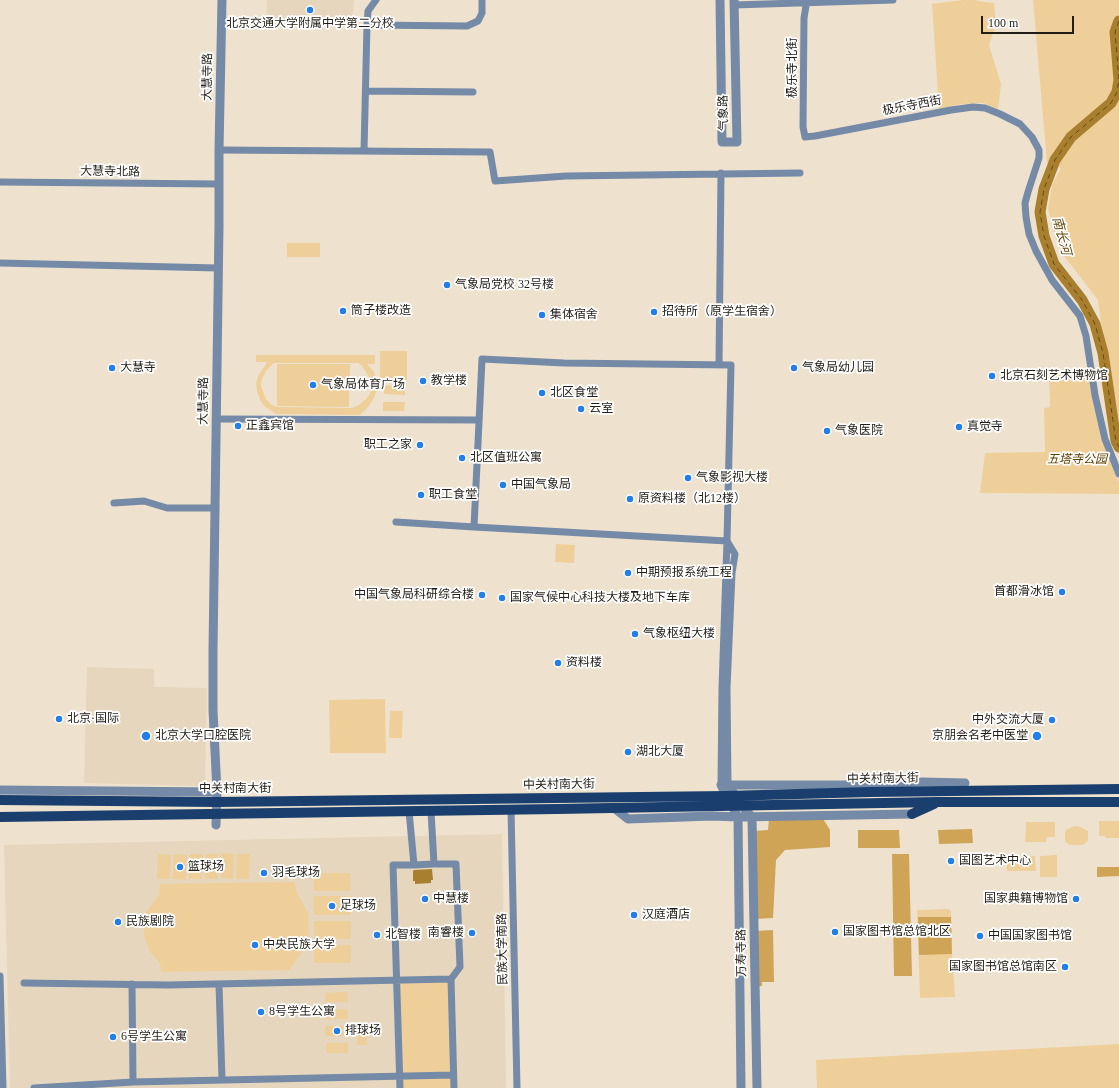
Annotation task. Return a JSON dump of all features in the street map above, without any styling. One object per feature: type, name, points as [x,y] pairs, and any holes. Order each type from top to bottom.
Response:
[{"type":"main road","points":[[965,783],[987,790]]},
{"type":"main road","points":[[870,792],[886,785]]},
{"type":"main road","name":"中关村南大街","points":[[0,800],[727,791],[870,792],[1119,789]]},
{"type":"main road","name":"中关村南大街","points":[[0,817],[937,802],[1119,802]]},
{"type":"main road","points":[[912,814],[937,802]]},
{"type":"street","name":"大慧寺路","points":[[216,825],[217,797],[213,710],[222,0]]},
{"type":"street","points":[[364,151],[368,12],[376,0]]},
{"type":"street","points":[[367,25],[467,26],[478,21],[482,13],[482,0]]},
{"type":"street","name":"气象路","points":[[720,0],[722,142],[737,142],[734,2]]},
{"type":"street","points":[[734,2],[893,0]]},
{"type":"street","name":"极乐寺北街","points":[[805,137],[803,127],[804,18],[807,1]]},
{"type":"street","points":[[721,72],[736,72]]},
{"type":"street","points":[[366,91],[473,92]]},
{"type":"street","name":"极乐寺西街","points":[[805,137],[973,107],[986,108],[1020,124],[1032,137],[1039,150],[1025,203],[1029,234],[1036,252],[1052,280],[1080,316],[1086,336],[1095,395],[1105,440],[1119,474]]},
{"type":"street","points":[[219,150],[490,152],[495,181],[566,176],[800,173]]},
{"type":"street","points":[[719,365],[721,173]]},
{"type":"street","name":"大慧寺北路","points":[[0,182],[219,184]]},
{"type":"street","points":[[0,263],[218,268]]},
{"type":"street","points":[[474,527],[482,359],[564,363],[730,365],[727,541],[722,688],[727,791],[737,806],[752,817]]},
{"type":"street","points":[[216,419],[478,420]]},
{"type":"street","points":[[114,503],[144,501],[166,508],[215,508]]},
{"type":"street","points":[[396,522],[727,541]]},
{"type":"street","name":"中关村南大街","points":[[727,791],[886,785],[894,782],[965,783]]},
{"type":"street","name":"中关村南大街","points":[[0,790],[217,797]]},
{"type":"street","points":[[737,806],[738,817]]},
{"type":"street","points":[[614,808],[628,819],[712,816],[752,817],[912,814]]},
{"type":"street","name":"民族大学南路","points":[[511,810],[517,1088]]},
{"type":"street","points":[[409,811],[414,864]]},
{"type":"street","points":[[431,811],[434,864]]},
{"type":"street","name":"万寿寺路","points":[[738,817],[742,1088]]},
{"type":"street","name":"万寿寺路","points":[[752,817],[757,1088]]},
{"type":"street","points":[[400,1088],[393,865],[456,864],[460,967],[451,979],[454,1088]]},
{"type":"street","points":[[0,976],[3,1088]]},
{"type":"street","points":[[24,983],[168,985],[451,979]]},
{"type":"street","points":[[132,984],[134,1082]]},
{"type":"street","points":[[219,984],[222,1080]]},
{"type":"street","points":[[34,1088],[88,1086],[134,1082],[453,1075]]},
{"type":"shaded area","name":"北京交通大学附属中学第二分校","points":[[267,0],[354,0],[352,20],[342,26],[266,25]]},
{"type":"shaded area","name":"北京大学口腔医院","points":[[87,667],[154,669],[154,687],[207,688],[205,786],[84,783]]},
{"type":"shaded area","points":[[822,817],[830,830],[830,847],[785,850],[776,860],[773,918],[755,919],[754,831],[768,830],[769,819]]},
{"type":"shaded area","points":[[972,829],[973,843],[939,844],[938,830]]},
{"type":"shaded area","points":[[858,830],[899,830],[900,848],[858,848]]},
{"type":"shaded area","name":"中央民族大学","points":[[502,834],[506,1088],[10,1088],[4,845]]},
{"type":"shaded area","points":[[892,854],[909,854],[912,976],[894,976]]},
{"type":"shaded area","points":[[1097,867],[1119,867],[1119,876],[1097,877]]},
{"type":"shaded area","points":[[432,869],[433,880],[431,880],[431,883],[415,884],[415,881],[413,881],[414,870]]},
{"type":"shaded area","points":[[918,917],[951,917],[952,954],[919,955]]},
{"type":"shaded area","points":[[773,930],[774,982],[762,982],[762,986],[756,986],[756,931]]},
{"type":"green space","points":[[963,0],[994,3],[996,24],[989,45],[1001,84],[998,110],[984,103],[962,104],[939,109],[932,4]]},
{"type":"green space","points":[[1033,0],[1119,0],[1119,421],[1098,300],[1061,252],[1053,231],[1048,208],[1052,185],[1061,168],[1047,163]]},
{"type":"green space","points":[[287,243],[320,243],[320,257],[287,257]]},
{"type":"green space","points":[[380,351],[407,351],[407,380],[380,380]]},
{"type":"green space","points":[[256,355],[375,355],[375,364],[367,364],[374,372],[376,379],[376,392],[369,406],[360,415],[276,414],[264,406],[257,391],[256,383],[258,376],[267,362],[256,362]],"holes":[[[274,363],[359,363],[370,379],[370,394],[359,405],[352,408],[277,407],[270,404],[266,399],[261,386],[262,379],[266,371]]]},
{"type":"green space","name":"气象局体育广场","points":[[277,364],[350,364],[349,407],[277,406]]},
{"type":"green space","name":"五塔寺公园","points":[[1090,372],[1103,438],[1119,483],[1119,494],[980,493],[985,453],[1045,452],[1044,408],[1050,407],[1049,374]]},
{"type":"green space","points":[[384,385],[405,386],[405,395],[384,394]]},
{"type":"green space","points":[[383,402],[405,402],[404,411],[383,411]]},
{"type":"green space","points":[[556,544],[575,545],[574,563],[555,562]]},
{"type":"green space","points":[[385,699],[386,753],[330,753],[329,700]]},
{"type":"green space","points":[[390,711],[403,711],[402,738],[389,738]]},
{"type":"green space","points":[[1099,821],[1119,821],[1119,838],[1105,838],[1105,836],[1099,836]]},
{"type":"green space","points":[[1026,822],[1055,822],[1055,837],[1047,837],[1046,842],[1025,842]]},
{"type":"green space","points":[[1075,826],[1081,827],[1088,831],[1088,841],[1083,845],[1070,845],[1065,842],[1065,831]]},
{"type":"green space","name":"篮球场","points":[[221,853],[234,854],[233,879],[221,878]]},
{"type":"green space","name":"篮球场","points":[[158,854],[171,855],[170,879],[157,879]]},
{"type":"green space","name":"篮球场","points":[[174,854],[187,855],[186,880],[173,879]]},
{"type":"green space","name":"篮球场","points":[[190,854],[203,854],[202,879],[189,879]]},
{"type":"green space","name":"篮球场","points":[[206,854],[218,854],[218,879],[205,879]]},
{"type":"green space","name":"篮球场","points":[[237,854],[250,854],[249,879],[236,879]]},
{"type":"green space","points":[[1057,855],[1057,877],[1040,877],[1040,856]]},
{"type":"green space","points":[[1006,856],[1035,856],[1036,871],[1007,871]]},
{"type":"green space","name":"足球场","points":[[313,873],[350,873],[351,891],[314,891]]},
{"type":"green space","points":[[295,882],[297,893],[308,913],[309,932],[301,954],[289,970],[161,972],[160,963],[150,952],[144,936],[145,914],[159,895],[160,884]]},
{"type":"green space","name":"足球场","points":[[313,896],[351,896],[351,915],[314,915]]},
{"type":"green space","points":[[948,909],[951,911],[955,997],[920,998],[917,910]]},
{"type":"green space","name":"足球场","points":[[314,921],[351,921],[351,939],[314,939]]},
{"type":"green space","name":"足球场","points":[[314,945],[351,945],[351,963],[314,963]]},
{"type":"green space","points":[[451,979],[453,1088],[399,1088],[396,980]]},
{"type":"green space","name":"排球场","points":[[347,992],[348,1002],[325,1002],[325,993]]},
{"type":"green space","name":"排球场","points":[[347,1009],[348,1019],[325,1019],[325,1010]]},
{"type":"green space","name":"排球场","points":[[358,1023],[367,1023],[367,1045],[357,1045]]},
{"type":"green space","name":"排球场","points":[[325,1026],[348,1026],[348,1036],[325,1036]]},
{"type":"green space","name":"排球场","points":[[326,1043],[348,1043],[348,1053],[326,1053]]},
{"type":"green space","points":[[1119,1044],[1119,1088],[817,1088],[816,1060]]},
{"type":"waterway","name":"南长河","points":[[1119,21],[1115,32],[1119,80],[1117,92],[1111,103],[1071,137],[1055,160],[1044,189],[1040,212],[1044,236],[1054,264],[1082,300],[1095,324],[1103,353],[1116,441],[1119,447]]},
{"type":"ferry route","points":[[1119,21],[1115,32],[1119,80],[1117,92],[1111,103],[1071,137],[1055,160],[1044,189],[1040,212],[1044,236],[1054,264],[1082,300],[1095,324],[1103,353],[1116,441],[1119,447]]},
{"type":"place","name":"北京交通大学附属中学第二分校","points":[[310,10]]},
{"type":"place","name":"气象局党校 32号楼","points":[[447,285]]},
{"type":"place","name":"筒子楼改造","points":[[343,311]]},
{"type":"place","name":"招待所（原学生宿舍）","points":[[654,312]]},
{"type":"place","name":"集体宿舍","points":[[542,315]]},
{"type":"place","name":"大慧寺","points":[[112,368]]},
{"type":"place","name":"气象局幼儿园","points":[[794,368]]},
{"type":"place","name":"北京石刻艺术博物馆","points":[[992,376]]},
{"type":"place","name":"教学楼","points":[[423,381]]},
{"type":"place","name":"气象局体育广场","points":[[313,385]]},
{"type":"place","name":"北区食堂","points":[[542,393]]},
{"type":"place","name":"云室","points":[[581,409]]},
{"type":"place","name":"正鑫宾馆","points":[[238,426]]},
{"type":"place","name":"真觉寺","points":[[959,427]]},
{"type":"place","name":"气象医院","points":[[827,431]]},
{"type":"place","name":"职工之家","points":[[420,445]]},
{"type":"place","name":"北区值班公寓","points":[[462,458]]},
{"type":"place","name":"气象影视大楼","points":[[688,478]]},
{"type":"place","name":"中国气象局","points":[[503,485]]},
{"type":"place","name":"职工食堂","points":[[421,495]]},
{"type":"place","name":"原资料楼（北12楼）","points":[[630,499]]},
{"type":"place","name":"中期预报系统工程","points":[[628,573]]},
{"type":"place","name":"首都滑冰馆","points":[[1062,592]]},
{"type":"place","name":"中国气象局科研综合楼","points":[[482,595]]},
{"type":"place","name":"国家气候中心科技大楼及地下车库","points":[[502,598]]},
{"type":"place","name":"气象枢纽大楼","points":[[635,634]]},
{"type":"place","name":"资料楼","points":[[558,663]]},
{"type":"place","name":"北京·国际","points":[[59,719]]},
{"type":"place","name":"中外交流大厦","points":[[1052,720]]},
{"type":"place","name":"北京大学口腔医院","points":[[146,736]]},
{"type":"place","name":"京朋会名老中医堂","points":[[1037,736]]},
{"type":"place","name":"湖北大厦","points":[[628,752]]},
{"type":"place","name":"国图艺术中心","points":[[951,861]]},
{"type":"place","name":"篮球场","points":[[180,867]]},
{"type":"place","name":"羽毛球场","points":[[264,873]]},
{"type":"place","name":"中慧楼","points":[[425,899]]},
{"type":"place","name":"国家典籍博物馆","points":[[1076,899]]},
{"type":"place","name":"足球场","points":[[332,906]]},
{"type":"place","name":"汉庭酒店","points":[[634,915]]},
{"type":"place","name":"民族剧院","points":[[118,922]]},
{"type":"place","name":"国家图书馆总馆北区","points":[[835,932]]},
{"type":"place","name":"南睿楼","points":[[472,933]]},
{"type":"place","name":"北智楼","points":[[377,935]]},
{"type":"place","name":"中国国家图书馆","points":[[980,936]]},
{"type":"place","name":"中央民族大学","points":[[255,945]]},
{"type":"place","name":"国家图书馆总馆南区","points":[[1065,967]]},
{"type":"place","name":"8号学生公寓","points":[[261,1012]]},
{"type":"place","name":"排球场","points":[[337,1031]]},
{"type":"place","name":"6号学生公寓","points":[[113,1037]]}]
